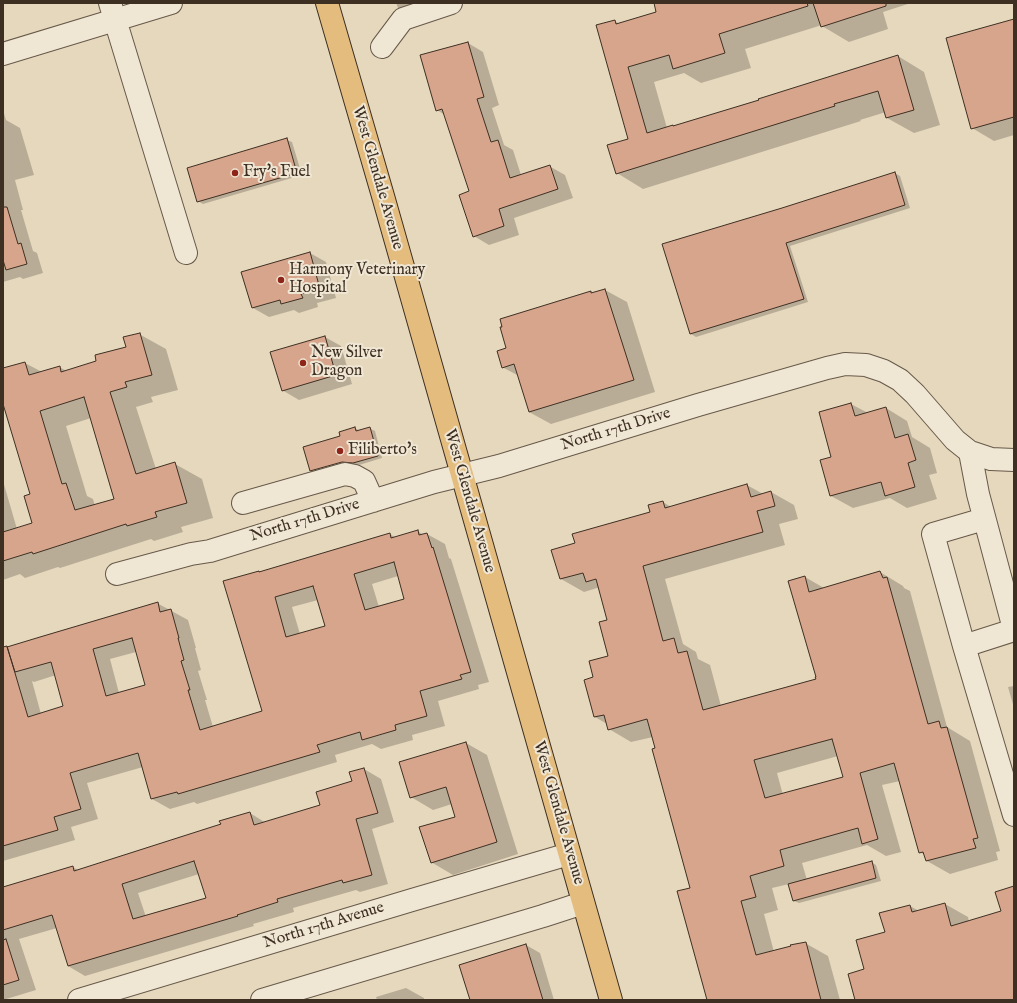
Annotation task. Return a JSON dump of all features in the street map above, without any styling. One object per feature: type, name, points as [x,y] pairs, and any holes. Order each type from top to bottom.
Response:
[{"type":"main road","name":"West Glendale Avenue","points":[[327,3],[611,1000]]},
{"type":"street","points":[[3,54],[113,11],[171,3]]},
{"type":"street","points":[[382,48],[402,19],[451,3]]},
{"type":"street","points":[[113,11],[186,253]]},
{"type":"street","name":"North 17th Drive","points":[[117,574],[191,554],[210,551],[434,482],[499,466],[698,405],[819,370],[845,364],[866,365],[884,371],[900,380],[915,394],[955,440],[970,452],[991,459],[1013,463]]},
{"type":"street","points":[[964,646],[1014,630],[978,494],[970,452]]},
{"type":"street","points":[[243,503],[345,474],[355,476],[364,481],[373,500]]},
{"type":"street","points":[[984,518],[933,534],[964,646],[1014,814]]},
{"type":"street","name":"North 17th Avenue","points":[[79,1000],[569,854]]},
{"type":"street","points":[[262,1000],[583,903]]},
{"type":"building","points":[[654,3],[807,3],[808,6],[719,34],[725,53],[673,69],[669,55],[628,67],[647,133],[759,100],[758,99],[898,55],[914,110],[886,118],[878,91],[834,104],[835,106],[616,174],[607,145],[628,139],[596,25],[615,20],[616,24],[656,12]]},
{"type":"building","points":[[813,3],[886,3],[886,6],[821,27]]},
{"type":"building","points":[[1014,19],[1014,117],[971,129],[946,38]]},
{"type":"building","points":[[468,42],[484,97],[477,99],[491,142],[498,140],[510,178],[550,165],[558,189],[499,209],[504,226],[473,237],[459,195],[469,191],[442,109],[436,111],[420,55]]},
{"type":"building","points":[[287,138],[297,173],[197,202],[187,168]]},
{"type":"building","points":[[895,172],[905,205],[786,243],[804,299],[690,334],[662,244]]},
{"type":"building","points":[[3,207],[7,207],[18,244],[21,243],[27,264],[6,270],[3,260]]},
{"type":"building","name":"Harmony Veterinary Hospital","points":[[310,252],[320,289],[301,294],[303,298],[281,304],[280,300],[252,308],[241,272]]},
{"type":"building","points":[[605,289],[634,380],[529,412],[514,364],[502,368],[497,351],[506,348],[500,327],[502,327],[500,319],[591,291],[591,293]]},
{"type":"building","points":[[140,333],[152,375],[125,382],[127,387],[110,392],[136,474],[175,462],[187,503],[155,512],[157,517],[127,526],[126,524],[33,554],[32,552],[3,561],[3,532],[32,523],[24,496],[30,494],[3,404],[3,368],[25,362],[29,375],[60,366],[61,372],[96,361],[95,355],[126,347],[123,337]],"holes":[[[84,397],[114,499],[75,510],[66,483],[62,484],[40,411]]]},
{"type":"building","name":"New Silver Dragon","points":[[325,336],[336,375],[282,391],[270,352]]},
{"type":"building","points":[[851,403],[855,416],[886,407],[895,438],[908,434],[916,460],[908,463],[915,487],[885,496],[881,482],[830,496],[820,460],[831,457],[819,412]]},
{"type":"building","name":"Filiberto's","points":[[355,427],[356,431],[370,427],[378,456],[353,463],[342,462],[310,471],[303,447],[340,436],[339,432]]},
{"type":"building","points":[[747,484],[751,497],[771,491],[775,506],[757,511],[763,532],[643,566],[663,641],[674,638],[678,653],[687,651],[703,710],[816,679],[788,581],[805,576],[809,592],[880,571],[883,578],[887,577],[928,724],[939,721],[941,728],[947,727],[978,838],[973,839],[976,848],[926,861],[923,852],[919,853],[894,763],[860,773],[878,839],[862,844],[858,828],[780,850],[784,866],[750,876],[756,897],[741,901],[756,955],[806,942],[821,1000],[707,1000],[677,891],[690,888],[652,749],[655,748],[647,719],[608,730],[604,715],[594,717],[584,680],[593,677],[589,661],[608,656],[599,622],[607,620],[596,579],[586,582],[583,573],[560,579],[551,550],[575,543],[572,534],[650,512],[648,505],[663,501],[665,508]],"holes":[[[832,739],[843,777],[765,798],[754,760]]]},
{"type":"building","points":[[418,530],[419,535],[427,533],[432,548],[433,547],[471,672],[460,675],[462,679],[420,691],[427,716],[395,725],[396,730],[362,740],[360,732],[317,745],[320,752],[178,794],[177,792],[151,799],[138,753],[70,773],[81,809],[54,817],[58,830],[3,846],[3,647],[158,602],[160,612],[171,609],[184,660],[181,661],[200,730],[262,711],[223,581],[259,572],[390,533],[391,538]],"holes":[[[394,562],[404,599],[365,610],[354,574]],[[313,586],[325,626],[286,637],[275,597]],[[132,638],[145,685],[106,696],[93,649]],[[11,659],[15,672],[51,662],[63,706],[28,717]]]},
{"type":"building","points":[[466,742],[497,842],[431,863],[419,827],[455,817],[446,787],[410,798],[399,762]]},
{"type":"building","points":[[364,768],[378,813],[356,819],[372,875],[343,883],[342,880],[277,899],[278,902],[237,915],[238,916],[68,966],[52,915],[3,930],[3,887],[73,866],[74,871],[221,824],[219,821],[250,812],[254,825],[320,805],[316,792],[352,781],[349,772]],"holes":[[[194,861],[206,898],[133,919],[122,884]]]},
{"type":"building","points":[[872,861],[876,878],[793,901],[788,884]]},
{"type":"building","points":[[1014,886],[1014,1000],[855,1000],[848,974],[864,969],[856,940],[885,932],[879,913],[910,905],[912,912],[945,903],[951,926],[1001,911],[995,892]]},
{"type":"building","points":[[6,939],[19,980],[3,985],[3,940]]},
{"type":"building","points":[[526,944],[543,1000],[470,1000],[459,965]]},
{"type":"place","name":"Fry's Fuel","points":[[235,173]]},
{"type":"place","name":"Harmony Veterinary Hospital","points":[[281,280]]},
{"type":"place","name":"New Silver Dragon","points":[[303,363]]},
{"type":"place","name":"Filiberto's","points":[[340,451]]}]
